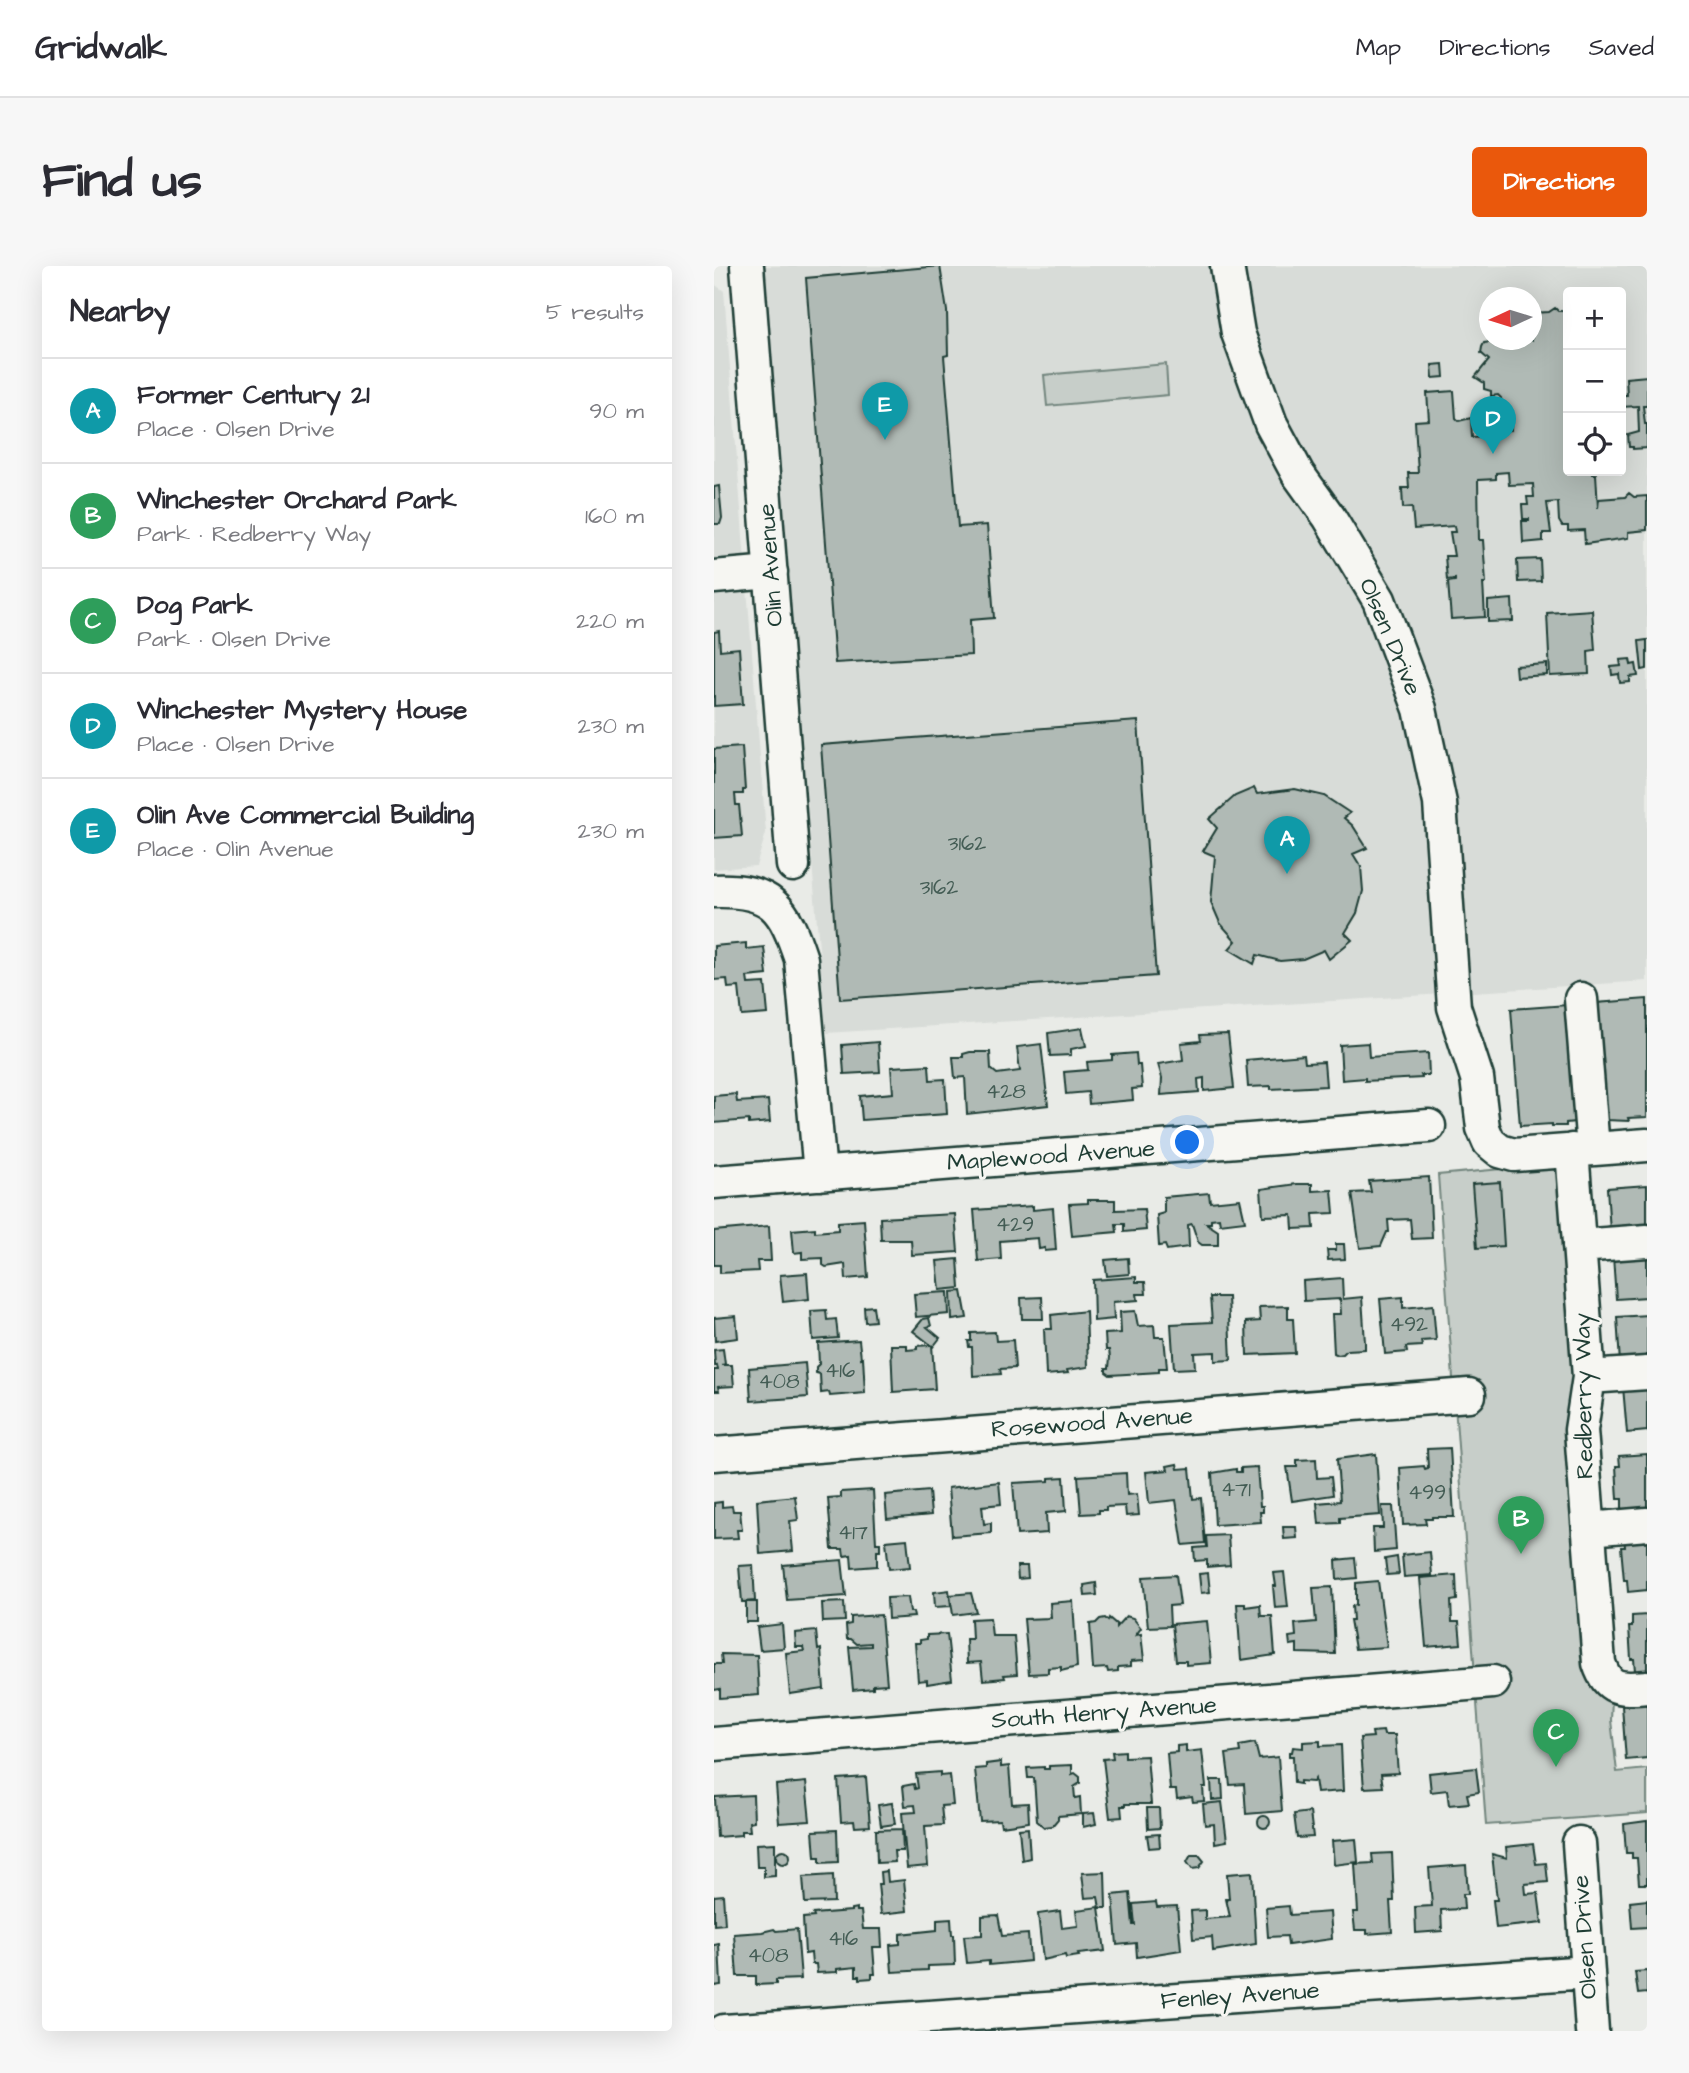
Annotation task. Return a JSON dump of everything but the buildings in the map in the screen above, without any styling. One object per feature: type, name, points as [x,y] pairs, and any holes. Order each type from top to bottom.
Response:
[{"type":"street","name":"Olin Avenue","points":[[747,266],[793,865]]},
{"type":"street","name":"Olsen Drive","points":[[1227,266],[1238,333],[1271,424],[1298,474],[1329,517],[1378,600],[1420,709],[1440,803],[1454,1007],[1477,1078],[1483,1128],[1489,1142],[1500,1151],[1514,1155],[1647,1145]]},
{"type":"street","points":[[714,577],[771,572]]},
{"type":"street","points":[[714,891],[746,893],[768,901],[781,910],[791,927],[801,959],[820,1174]]},
{"type":"street","name":"Redberry Way","points":[[1581,999],[1583,1150],[1579,1246],[1589,1377],[1581,1430],[1599,1663],[1604,1679],[1617,1687],[1647,1688]]},
{"type":"street","name":"Maplewood Avenue","points":[[714,1182],[1429,1126]]},
{"type":"street","points":[[1579,1246],[1647,1241]]},
{"type":"street","points":[[1589,1377],[1647,1373]]},
{"type":"street","name":"Rosewood Avenue","points":[[714,1454],[1469,1395]]},
{"type":"street","points":[[1589,1529],[1647,1524]]},
{"type":"street","name":"South Henry Avenue","points":[[714,1744],[1493,1682]]},
{"type":"street","name":"Olsen Drive","points":[[1578,1843],[1592,2031]]},
{"type":"street","name":"Fenley Avenue","points":[[724,2031],[1588,1972]]},
{"type":"shaded area","points":[[763,266],[1647,266],[1647,981],[826,1033]]},
{"type":"shaded area","points":[[714,284],[724,291],[766,833],[756,866],[714,869]]},
{"type":"shaded area","points":[[1166,364],[1168,395],[1047,406],[1044,375]]},
{"type":"shaded area","points":[[1545,1165],[1556,1171],[1561,1180],[1575,1369],[1567,1433],[1585,1675],[1596,1690],[1612,1699],[1611,1720],[1617,1772],[1647,1769],[1647,1813],[1486,1825],[1438,1175]]},
{"type":"place","name":"Olin Ave Commercial Building","points":[[885,440]]},
{"type":"place","name":"Winchester Mystery House","points":[[1493,454]]},
{"type":"place","name":"Former Century 21","points":[[1287,874]]},
{"type":"place","name":"Winchester Orchard Park","points":[[1521,1554]]},
{"type":"place","name":"Dog Park","points":[[1556,1767]]}]
